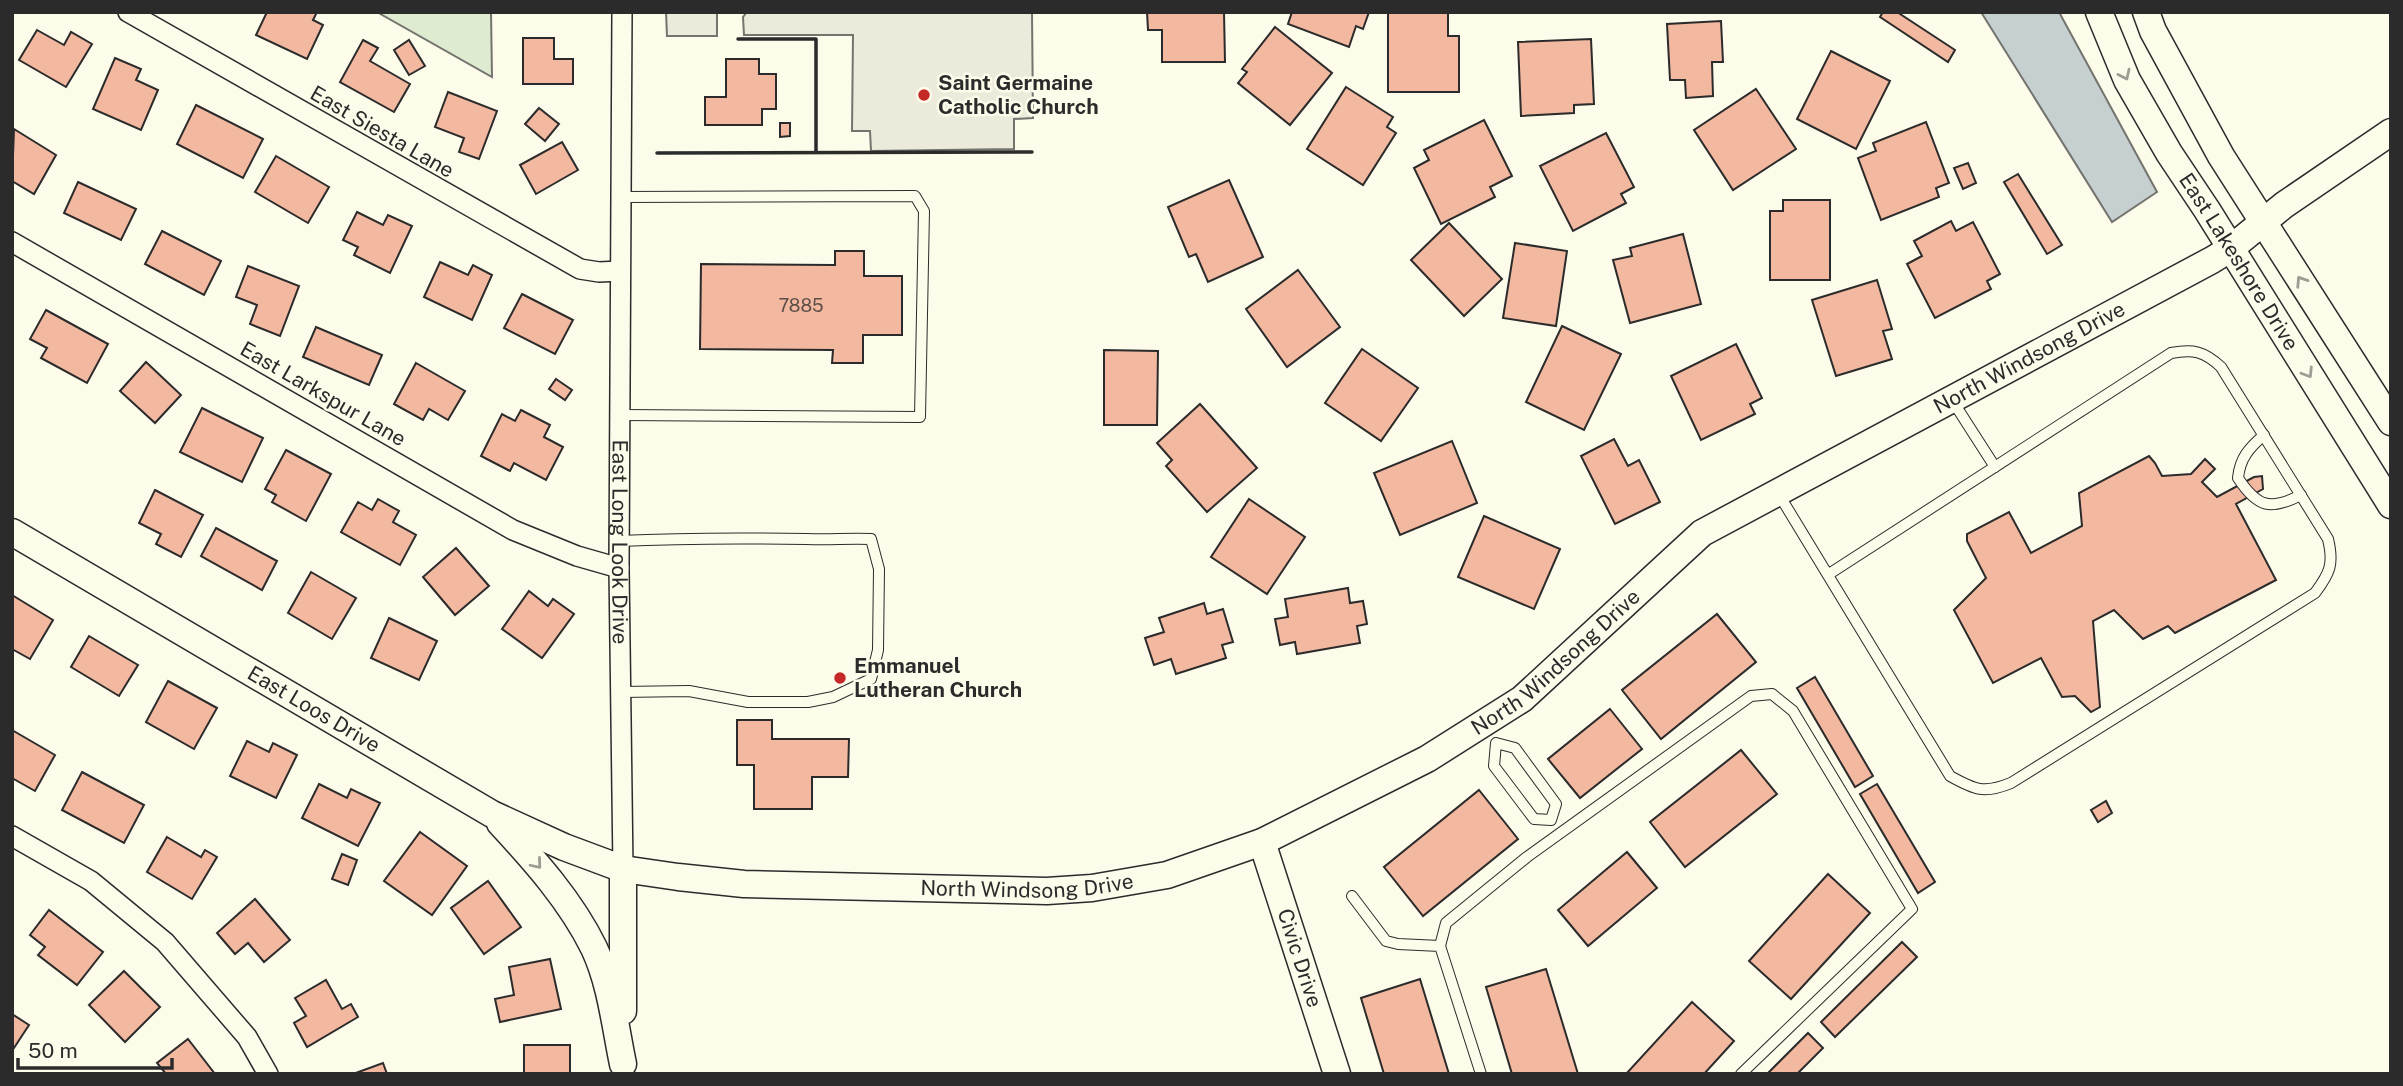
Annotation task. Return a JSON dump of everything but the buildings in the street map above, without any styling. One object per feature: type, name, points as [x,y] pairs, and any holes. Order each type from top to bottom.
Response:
[{"type":"street","name":"East Siesta Lane","points":[[128,12],[580,269],[620,271]]},
{"type":"street","name":"East Long Look Drive","points":[[622,12],[619,568],[623,1069]]},
{"type":"street","name":"East Lakeshore Drive","points":[[2099,12],[2127,80],[2169,153],[2391,505]]},
{"type":"street","name":"East Lakeshore Drive","points":[[2146,12],[2153,31],[2221,156],[2391,422]]},
{"type":"street","name":"North Windsong Drive","points":[[622,869],[744,884],[1047,891],[1092,888],[1167,875],[1262,842],[1427,760],[1491,732],[1522,699],[1702,533],[2230,248],[2284,205],[2391,132]]},
{"type":"street","name":"East Larkspur Lane","points":[[12,242],[513,530],[577,556],[619,568]]},
{"type":"street","name":"East Loos Drive","points":[[12,533],[492,814],[564,847],[622,869]]},
{"type":"street","points":[[492,814],[538,864],[567,902],[595,950],[609,992],[623,1069]]},
{"type":"street","points":[[12,836],[91,881],[165,942],[247,1037],[268,1074]]},
{"type":"street","name":"Civic Drive","points":[[1262,842],[1337,1074]]},
{"type":"lane","points":[[621,415],[920,417],[924,211],[915,196],[622,197]]},
{"type":"lane","points":[[1778,492],[1950,776],[1973,789],[1995,789],[2011,783],[2315,593],[2328,576],[2332,556],[2328,540],[2221,367],[2210,356],[2190,350],[2171,353],[1829,574]]},
{"type":"lane","points":[[1952,400],[1995,467]]},
{"type":"lane","points":[[2264,435],[2249,448],[2239,466],[2238,478],[2256,501],[2266,504],[2282,505],[2301,495]]},
{"type":"lane","points":[[619,541],[688,538],[871,539],[879,569],[878,650],[871,679],[833,697],[807,702],[748,702],[689,691],[621,692]]},
{"type":"lane","points":[[1481,1074],[1440,946],[1446,923],[1527,857],[1751,696],[1772,694],[1793,711],[1912,909],[1741,1074]]},
{"type":"lane","points":[[1491,732],[1493,766],[1534,819],[1551,820],[1561,833]]},
{"type":"lane","points":[[1491,732],[1515,748],[1556,804],[1551,820]]},
{"type":"lane","points":[[1352,896],[1386,941],[1440,946]]},
{"type":"green space","points":[[377,12],[491,12],[492,77]]},
{"type":"shaded area","points":[[666,12],[717,12],[717,36],[667,36]]},
{"type":"shaded area","name":"Saint Germaine Catholic Church","points":[[747,12],[1032,12],[1033,118],[1014,119],[1014,149],[871,151],[870,131],[852,131],[853,35],[744,35],[743,17]]},
{"type":"shaded area","points":[[1981,12],[2059,12],[2157,192],[2112,222]]},
{"type":"wall","points":[[738,39],[816,39],[816,152]]},
{"type":"wall","points":[[657,153],[1032,152]]},
{"type":"place","name":"Saint Germaine Catholic Church","points":[[924,95]]},
{"type":"place","name":"Emmanuel Lutheran Church","points":[[840,678]]}]
